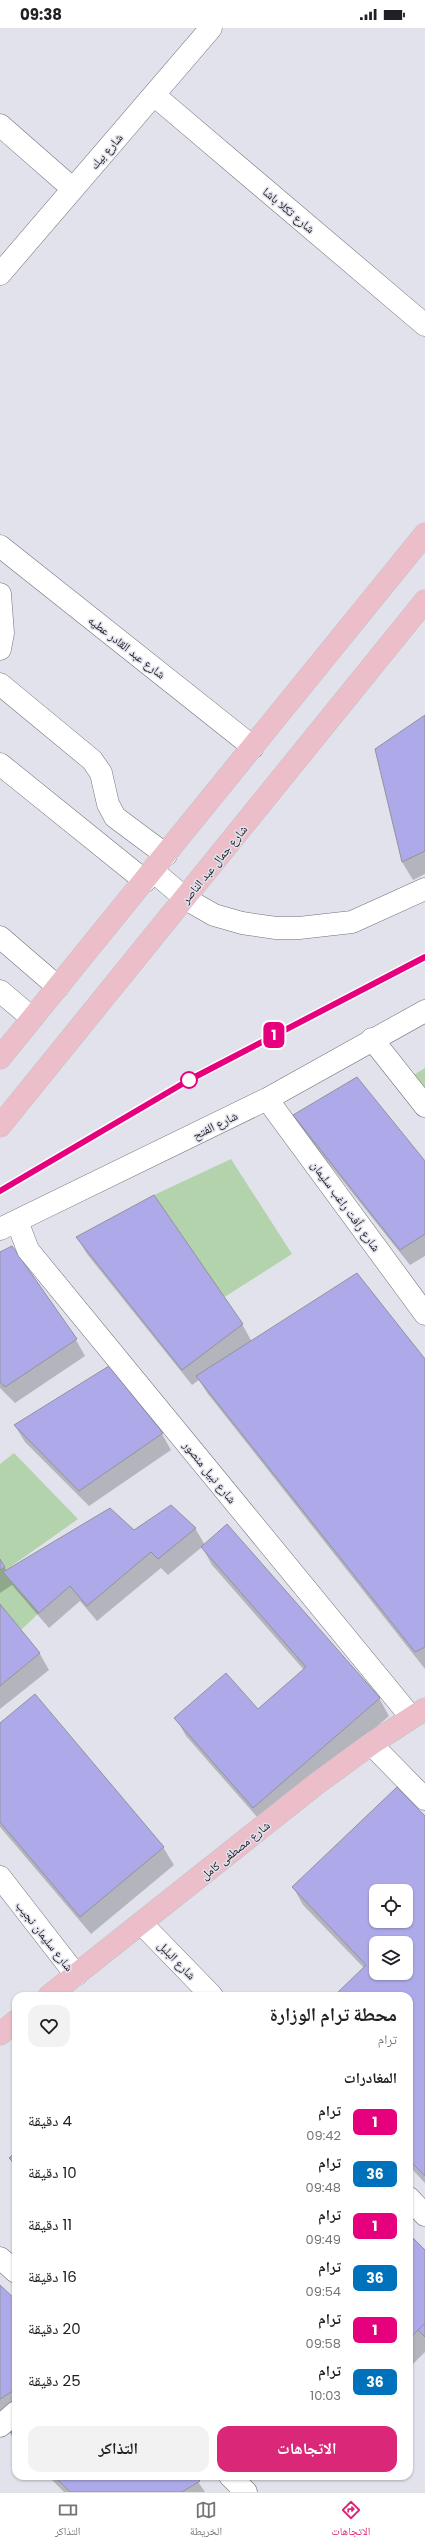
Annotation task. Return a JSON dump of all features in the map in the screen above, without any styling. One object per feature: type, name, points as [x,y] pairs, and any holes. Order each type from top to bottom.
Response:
[{"type":"main road","points":[[0,1058],[155,869],[425,534]]},
{"type":"main road","name":"شارع جمال عبد الناصر","points":[[0,1126],[186,899],[425,601]]},
{"type":"main road","name":"شارع مصطفى كامل","points":[[54,1992],[316,1785],[371,1744],[418,1713]]},
{"type":"main road","points":[[0,2034],[12,2024]]},
{"type":"street","name":"شارع بيك","points":[[0,274],[211,28]]},
{"type":"street","name":"شارع تكلا باشا","points":[[154,95],[425,325]]},
{"type":"street","points":[[0,125],[73,189]]},
{"type":"street","name":"شارع عبد القادر عطيه","points":[[0,546],[253,747]]},
{"type":"street","points":[[0,594],[3,633],[0,649]]},
{"type":"street","points":[[0,684],[92,760],[101,773],[108,804],[115,817],[155,869],[186,899],[214,915],[242,923],[299,928],[352,922],[425,889]]},
{"type":"street","points":[[0,764],[155,869]]},
{"type":"street","points":[[0,937],[58,987]]},
{"type":"street","points":[[0,991],[32,1018]]},
{"type":"street","name":"شارع الفتح","points":[[9,1225],[267,1099],[425,1010]]},
{"type":"street","points":[[372,1039],[425,1106]]},
{"type":"street","name":"شارع رأفت راغب سليمان","points":[[267,1099],[425,1314]]},
{"type":"street","name":"شارع نبيل منصور","points":[[9,1225],[28,1250],[418,1713]]},
{"type":"street","points":[[371,1744],[425,1799]]},
{"type":"street","name":"شارع سليمان نجيب","points":[[0,1877],[76,1975]]},
{"type":"street","name":"شارع البلبل","points":[[142,1924],[208,1992]]},
{"type":"street","points":[[413,2202],[425,2215]]},
{"type":"street","points":[[0,2258],[12,2268]]},
{"type":"street","points":[[0,2426],[12,2416]]},
{"type":"street","points":[[234,2480],[246,2492]]},
{"type":"green space","points":[[425,1068],[425,1113],[404,1081]]},
{"type":"green space","points":[[231,1159],[292,1254],[223,1298],[154,1195]]},
{"type":"green space","points":[[14,1453],[78,1519],[3,1572],[39,1613],[21,1630],[0,1604],[0,1464]]},
{"type":"building","points":[[425,715],[425,851],[402,862],[375,749]]},
{"type":"building","points":[[357,1077],[425,1161],[425,1234],[400,1250],[293,1115]]},
{"type":"building","points":[[154,1195],[243,1324],[182,1370],[76,1237]]},
{"type":"building","points":[[12,1246],[77,1339],[5,1387],[0,1382],[0,1252]]},
{"type":"building","points":[[357,1273],[425,1359],[425,1647],[415,1652],[196,1376]]},
{"type":"building","points":[[109,1366],[163,1433],[79,1491],[14,1425]]},
{"type":"building","points":[[171,1505],[196,1528],[158,1559],[151,1552],[87,1606],[70,1586],[39,1613],[3,1572],[110,1508],[134,1530]]},
{"type":"building","points":[[227,1524],[380,1698],[253,1808],[174,1718],[226,1673],[258,1709],[306,1667],[201,1547]]},
{"type":"building","points":[[0,1559],[5,1567],[0,1570]]},
{"type":"building","points":[[0,1604],[40,1653],[0,1686]]},
{"type":"building","points":[[35,1694],[164,1847],[80,1917],[0,1822],[0,1723]]},
{"type":"building","points":[[397,1787],[425,1816],[425,2176],[413,2164],[413,1992],[338,1992],[366,1965],[292,1887]]},
{"type":"building","points":[[413,2238],[425,2250],[425,2323],[413,2335]]},
{"type":"building","points":[[0,2285],[12,2296],[12,2392],[0,2399]]},
{"type":"building","points":[[425,2323],[425,2337],[418,2330]]},
{"type":"building","points":[[12,2423],[12,2434],[6,2427]]},
{"type":"building","points":[[58,2480],[200,2481],[182,2492],[70,2492]]},
{"type":"tram line","name":"1","points":[[0,1191],[189,1080],[425,957]]}]
